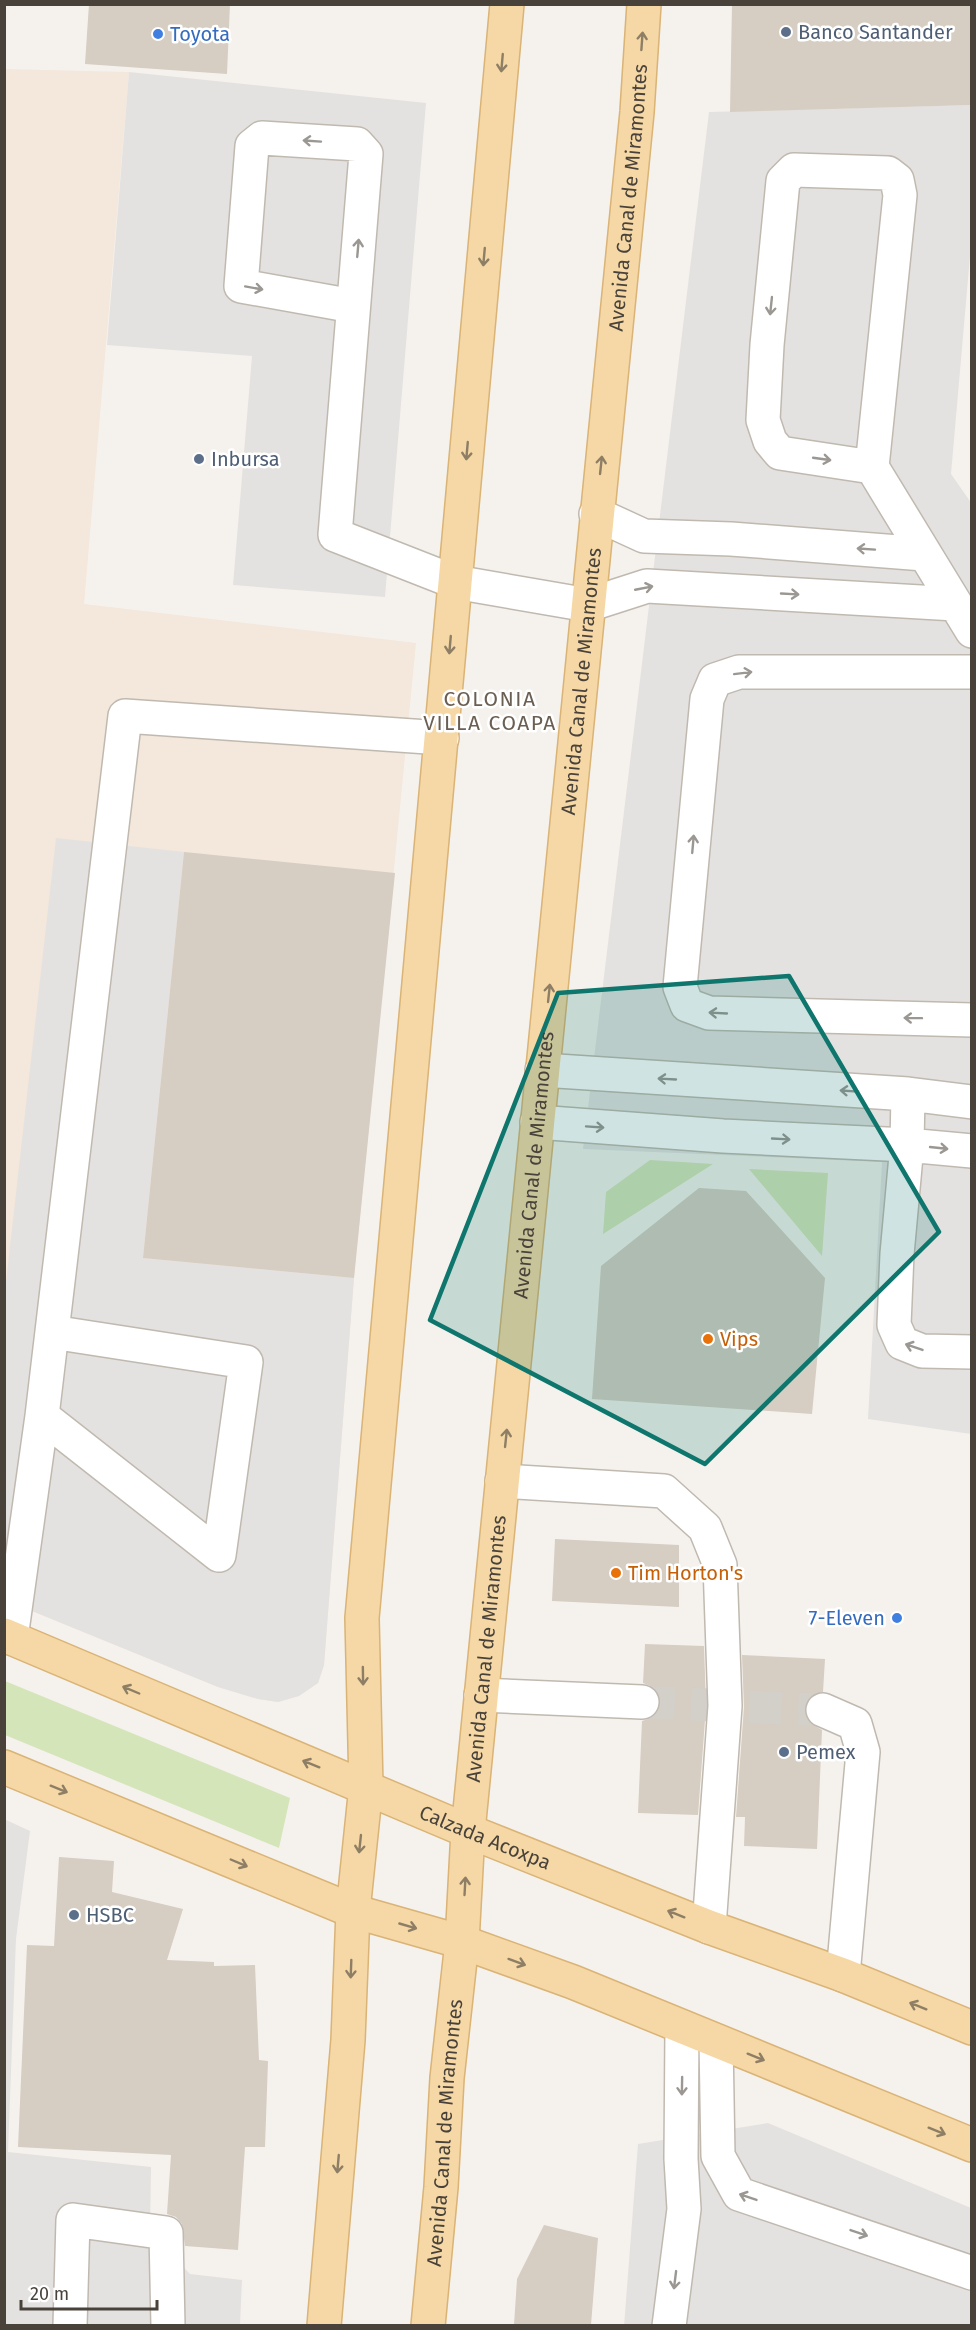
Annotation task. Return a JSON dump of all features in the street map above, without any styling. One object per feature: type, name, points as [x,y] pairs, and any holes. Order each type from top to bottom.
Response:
[{"type":"main road","points":[[324,2325],[348,2040],[354,1911],[366,1786],[362,1618],[507,4]]},
{"type":"main road","name":"Avenida Canal de Miramontes","points":[[428,2325],[441,2187],[447,2078],[462,1942],[468,1831],[637,112],[644,4]]},
{"type":"main road","name":"Calzada Acoxpa","points":[[8,1637],[366,1786],[468,1831],[709,1927],[843,1975],[968,2024]]},
{"type":"main road","points":[[4,1767],[354,1911],[462,1942],[573,1982],[972,2145]]},
{"type":"lane","points":[[354,306],[241,286],[252,146],[256,141],[262,138],[357,144],[366,154],[354,306],[335,535],[455,582],[588,605],[647,586],[963,617]]},
{"type":"lane","points":[[872,467],[780,453],[770,441],[763,420],[767,345],[783,181],[794,170],[888,173],[897,180],[900,195],[872,467],[963,617]]},
{"type":"lane","points":[[596,514],[644,536],[731,538],[924,554]]},
{"type":"lane","points":[[972,672],[740,672],[715,680],[706,699],[680,987],[687,1005],[709,1013],[972,1020]]},
{"type":"lane","points":[[8,1637],[42,1416],[125,716],[442,738]]},
{"type":"lane","points":[[542,1070],[908,1094],[972,1101]]},
{"type":"lane","points":[[908,1094],[907,1145],[897,1254],[894,1325],[902,1343],[922,1351],[972,1352]]},
{"type":"lane","points":[[537,1122],[972,1151]]},
{"type":"lane","points":[[42,1416],[219,1555],[246,1362],[52,1332]]},
{"type":"lane","points":[[502,1481],[664,1491],[705,1528],[720,1565],[728,1706],[709,1927]]},
{"type":"lane","points":[[481,1695],[642,1702]]},
{"type":"lane","points":[[823,1710],[855,1724],[863,1752],[843,1975]]},
{"type":"lane","points":[[669,2325],[684,2209],[681,2159],[682,2027]]},
{"type":"lane","points":[[716,2041],[718,2156],[739,2194],[804,2214],[972,2273]]},
{"type":"lane","points":[[70,2325],[73,2220],[166,2233],[168,2325]]},
{"type":"highlighted area","points":[[789,976],[939,1232],[705,1464],[430,1320],[558,993]]},
{"type":"shaded area","points":[[4,69],[129,72],[84,604],[416,643],[354,1278],[324,1665],[318,1683],[299,1696],[278,1702],[258,1699],[218,1687],[5,1600]]},
{"type":"shaded area","points":[[129,72],[426,103],[385,597],[233,585],[252,356],[107,345]]},
{"type":"shaded area","points":[[971,105],[971,245],[951,474],[972,504],[971,1434],[868,1419],[882,1162],[583,1149],[709,112]]},
{"type":"shaded area","points":[[56,838],[184,852],[143,1258],[354,1278],[324,1665],[318,1683],[299,1696],[278,1702],[258,1699],[218,1687],[5,1600],[5,1291]]},
{"type":"shaded area","points":[[4,1819],[30,1831],[16,1939],[8,2152],[151,2167],[150,2232],[190,2274],[242,2280],[240,2325],[5,2325]]},
{"type":"shaded area","points":[[768,2123],[971,2208],[971,2325],[624,2326],[638,2144]]},
{"type":"green space","points":[[650,1160],[713,1164],[603,1234],[606,1192]]},
{"type":"green space","points":[[749,1169],[828,1173],[822,1256]]},
{"type":"green space","points":[[5,1681],[290,1798],[279,1848],[5,1735]]},
{"type":"building","name":"Toyota","points":[[89,4],[230,4],[227,74],[85,64]]},
{"type":"building","points":[[732,4],[972,4],[972,105],[730,112]]},
{"type":"building","points":[[184,852],[395,873],[354,1278],[143,1258]]},
{"type":"building","name":"Vips","points":[[699,1188],[746,1191],[825,1278],[812,1414],[592,1399],[601,1266]]},
{"type":"building","name":"Tim Horton's","points":[[555,1539],[679,1545],[679,1607],[552,1601]]},
{"type":"building","points":[[645,1644],[704,1646],[706,1706],[698,1815],[638,1813],[642,1721],[658,1712],[661,1703],[653,1687],[643,1683]]},
{"type":"building","name":"Pemex","points":[[742,1655],[825,1659],[823,1692],[811,1695],[806,1702],[804,1712],[808,1722],[822,1730],[817,1849],[744,1846],[745,1817],[736,1817],[744,1707]]},
{"type":"building","points":[[59,1857],[114,1861],[112,1892],[183,1909],[167,1960],[214,1962],[214,1966],[255,1965],[259,2060],[268,2061],[265,2147],[245,2147],[238,2250],[185,2246],[182,2224],[176,2217],[167,2214],[171,2155],[18,2147],[27,1945],[54,1946]]},
{"type":"building","points":[[544,2225],[598,2238],[591,2325],[514,2325],[517,2279]]},
{"type":"tunnel","points":[[642,1702],[709,1705]]},
{"type":"tunnel","points":[[749,1707],[823,1710]]},
{"type":"place","name":"Banco Santander","points":[[786,32]]},
{"type":"place","name":"Toyota","points":[[158,34]]},
{"type":"place","name":"Inbursa","points":[[199,459]]},
{"type":"place","name":"Vips","points":[[708,1339]]},
{"type":"place","name":"Tim Horton's","points":[[616,1573]]},
{"type":"place","name":"7-Eleven","points":[[897,1618]]},
{"type":"place","name":"Pemex","points":[[784,1752]]},
{"type":"place","name":"HSBC","points":[[74,1915]]},
{"type":"district","name":"COLONIA VILLA COAPA","points":[[490,711]]}]
